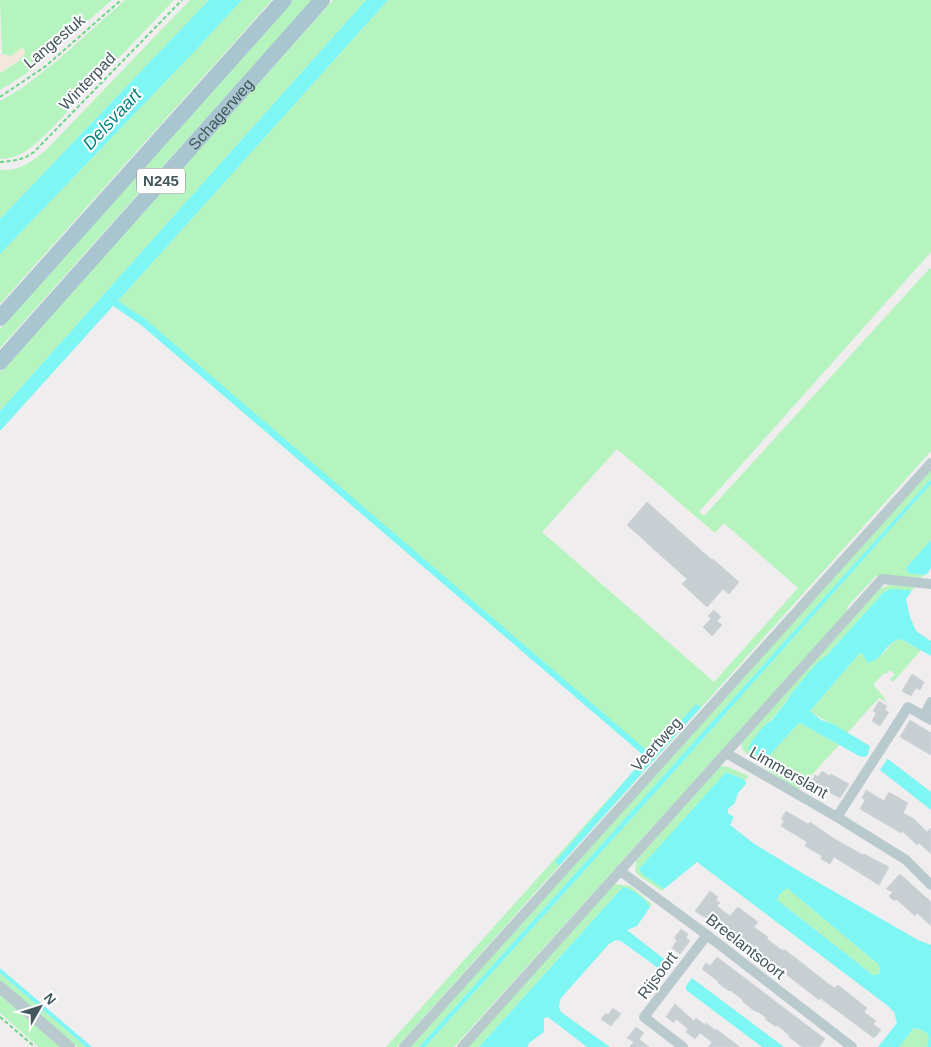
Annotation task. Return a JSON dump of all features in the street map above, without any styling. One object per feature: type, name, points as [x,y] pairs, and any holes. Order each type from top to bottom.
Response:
[{"type":"main road","name":"Schagerweg","points":[[0,318],[284,0]]},
{"type":"main road","name":"Schagerweg","points":[[0,362],[322,0]]},
{"type":"street","name":"Veertweg","points":[[404,1047],[931,463]]},
{"type":"street","points":[[462,1047],[882,579],[931,584]]},
{"type":"street","points":[[927,718],[931,702]]},
{"type":"street","name":"Limmerslant","points":[[837,817],[908,707],[927,718]]},
{"type":"street","name":"Limmerslant","points":[[726,753],[837,817],[906,860],[931,885]]},
{"type":"street","name":"Breelantsoort","points":[[620,871],[707,935],[852,1047]]},
{"type":"street","name":"Rijsoort","points":[[684,1047],[644,1017],[707,935]]},
{"type":"street","points":[[0,988],[69,1047]]},
{"type":"path","name":"Langestuk","points":[[0,97],[46,66],[121,0]]},
{"type":"path","name":"Winterpad","points":[[0,162],[18,160],[34,152],[182,0]]},
{"type":"path","points":[[0,1018],[35,1047]]},
{"type":"green space","points":[[0,0],[112,0],[42,61],[0,90],[0,73],[19,61],[23,47],[11,56],[2,54]]},
{"type":"green space","points":[[125,0],[174,0],[49,131],[21,154],[15,157],[0,159],[0,101],[22,88],[58,60]]},
{"type":"green space","points":[[190,0],[209,0],[0,219],[0,170],[19,168],[45,151]]},
{"type":"green space","points":[[242,0],[272,0],[0,304],[0,254]]},
{"type":"green space","points":[[292,0],[312,0],[0,348],[0,329]]},
{"type":"green space","points":[[333,0],[366,0],[0,411],[0,372]]},
{"type":"green space","points":[[388,0],[931,0],[931,252],[699,512],[704,516],[930,268],[931,451],[397,1047],[386,1047],[646,757],[118,301]],"holes":[[[617,449],[715,533],[724,523],[798,588],[714,682],[542,532]]]},
{"type":"green space","points":[[931,469],[931,479],[419,1047],[410,1047]]},
{"type":"green space","points":[[931,484],[931,540],[906,568],[908,573],[925,575],[920,578],[876,576],[848,606],[846,613],[454,1047],[425,1047],[662,785]]},
{"type":"green space","points":[[892,584],[912,586],[914,588],[911,592],[910,590],[887,590],[884,592],[791,694],[776,715],[764,726],[761,759],[769,756],[800,723],[839,745],[797,791],[749,756],[742,749],[741,742],[877,590]]},
{"type":"green space","points":[[900,639],[921,650],[893,682],[890,679],[895,674],[890,670],[886,674],[884,673],[873,685],[886,702],[879,698],[847,733],[810,711],[860,653],[883,654],[892,643]]},
{"type":"green space","points":[[720,766],[728,767],[749,776],[745,780],[726,772],[642,874],[664,889],[662,891],[638,875],[635,871],[636,861]]},
{"type":"green space","points":[[614,884],[630,886],[652,904],[650,907],[638,894],[623,887],[479,1047],[466,1047]]},
{"type":"green space","points":[[786,887],[878,964],[879,974],[873,975],[777,900]]},
{"type":"green space","points":[[0,973],[86,1047],[77,1047],[0,981]]},
{"type":"green space","points":[[0,995],[60,1047],[39,1047],[0,1013]]},
{"type":"green space","points":[[917,1028],[927,1033],[929,1037],[927,1047],[899,1047],[913,1029]]},
{"type":"sand","points":[[23,47],[24,56],[0,73],[0,55],[11,56]]},
{"type":"water","name":"Delsvaart","points":[[209,0],[242,0],[0,254],[0,219]]},
{"type":"water","points":[[366,0],[388,0],[118,301],[144,318],[644,748],[655,749],[696,704],[701,707],[559,866],[555,862],[643,760],[643,755],[141,325],[113,306],[0,431],[0,411]]},
{"type":"water","points":[[931,479],[931,484],[662,785],[425,1047],[419,1047]]},
{"type":"water","points":[[931,540],[931,568],[927,574],[908,573],[906,568]]},
{"type":"water","points":[[891,589],[910,590],[911,592],[906,599],[910,617],[916,631],[931,641],[931,656],[901,639],[893,642],[872,662],[868,663],[863,654],[860,653],[810,711],[821,720],[833,724],[870,746],[869,754],[865,757],[859,756],[800,723],[769,756],[761,759],[748,749],[764,726],[772,720],[817,663],[826,656],[884,592]]},
{"type":"water","points":[[887,759],[931,792],[931,810],[880,770]]},
{"type":"water","points":[[726,772],[745,780],[746,784],[738,793],[735,803],[728,809],[728,813],[734,817],[730,825],[753,843],[802,873],[918,940],[931,945],[931,1047],[927,1047],[929,1037],[927,1033],[917,1028],[913,1029],[899,1047],[878,1047],[897,1023],[894,1012],[697,862],[664,889],[642,874],[639,869]],"holes":[[[787,888],[878,964],[879,974],[873,975],[777,900],[779,895]]]},
{"type":"water","points":[[623,887],[638,894],[650,907],[637,926],[627,930],[672,965],[665,973],[621,941],[616,940],[609,944],[561,998],[559,1006],[561,1012],[610,1047],[587,1047],[548,1017],[544,1018],[544,1032],[529,1043],[528,1047],[479,1047]]},
{"type":"water","points":[[0,968],[92,1047],[86,1047],[0,973]]},
{"type":"water","points":[[692,978],[784,1047],[762,1047],[686,990],[686,986]]},
{"type":"building","points":[[647,502],[739,582],[729,594],[723,589],[707,607],[682,584],[687,579],[627,525]]},
{"type":"building","points":[[714,610],[721,617],[717,621],[722,625],[712,636],[703,627],[711,619],[708,616]]},
{"type":"building","points":[[912,674],[924,682],[920,690],[916,688],[911,696],[902,691]]},
{"type":"building","points":[[879,701],[887,706],[885,710],[889,712],[880,726],[872,721],[876,713],[873,711]]},
{"type":"building","points":[[910,720],[931,733],[931,755],[900,737]]},
{"type":"building","points":[[822,771],[849,784],[840,798],[811,783],[815,775],[818,777]]},
{"type":"building","points":[[866,790],[884,801],[889,792],[908,803],[903,813],[914,819],[927,832],[931,828],[931,854],[919,843],[917,845],[902,831],[901,833],[860,809],[865,800],[862,798]]},
{"type":"building","points":[[786,811],[808,824],[810,822],[863,855],[889,867],[879,885],[834,857],[830,864],[821,859],[822,856],[805,846],[807,842],[781,826],[784,821],[781,819]]},
{"type":"building","points":[[900,874],[931,902],[931,926],[917,913],[915,916],[896,899],[894,901],[889,896],[893,892],[886,889]]},
{"type":"building","points":[[710,891],[718,897],[716,900],[720,903],[717,906],[730,916],[738,907],[758,922],[754,927],[768,937],[767,939],[783,951],[784,949],[830,985],[835,988],[838,985],[867,1008],[864,1012],[876,1021],[873,1024],[881,1030],[874,1038],[820,998],[819,1000],[740,938],[738,941],[695,911]]},
{"type":"building","points":[[681,929],[688,934],[686,938],[690,941],[680,954],[672,948],[677,940],[674,938]]},
{"type":"building","points":[[717,957],[825,1039],[819,1047],[802,1047],[777,1025],[776,1027],[765,1019],[760,1013],[753,1010],[743,1000],[718,983],[702,969],[706,963],[710,966]]},
{"type":"building","points":[[675,1004],[694,1021],[696,1018],[705,1025],[706,1023],[740,1047],[708,1047],[712,1042],[700,1033],[695,1039],[686,1032],[688,1029],[676,1019],[674,1023],[666,1017]]},
{"type":"building","points":[[613,1008],[621,1014],[611,1026],[601,1019],[606,1013],[608,1015]]},
{"type":"building","points":[[636,1027],[644,1033],[639,1039],[649,1047],[629,1047],[634,1042],[627,1038]]}]
